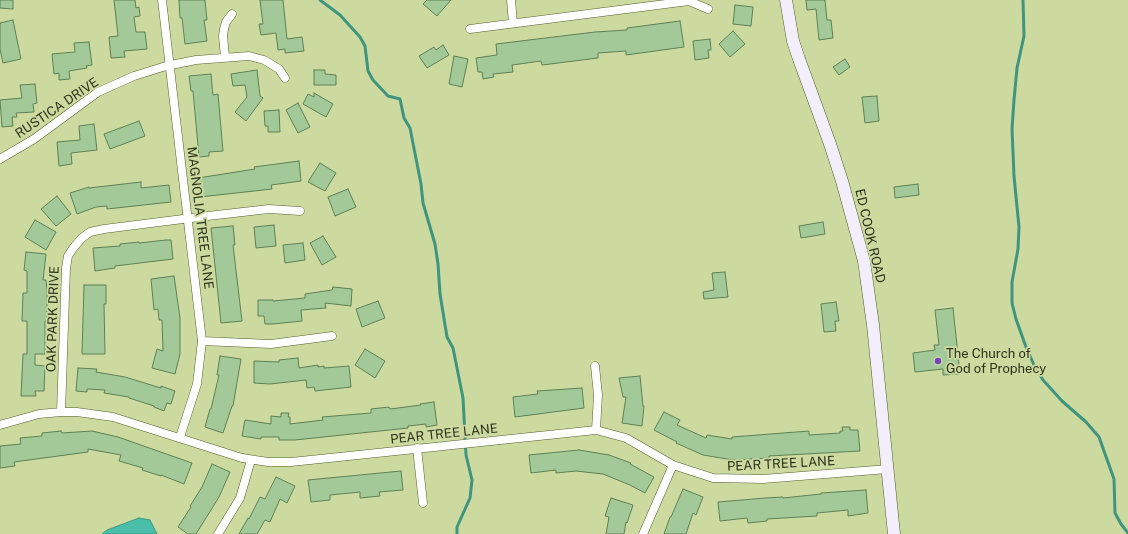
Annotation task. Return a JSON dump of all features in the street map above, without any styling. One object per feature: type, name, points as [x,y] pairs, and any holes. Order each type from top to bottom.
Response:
[{"type":"street","name":"MAGNOLIA TREE LANE","points":[[162,0],[202,341],[197,384],[180,437]]},
{"type":"street","points":[[511,0],[513,23]]},
{"type":"street","points":[[470,29],[688,0],[708,9]]},
{"type":"street","name":"ED COOK ROAD","points":[[786,0],[793,41],[842,181],[864,261],[873,325],[894,534]]},
{"type":"street","points":[[225,57],[223,36],[224,29],[226,22],[232,14]]},
{"type":"street","name":"RUSTICA DRIVE","points":[[0,159],[34,139],[98,92],[134,76],[170,65],[225,57],[249,56],[264,60],[278,69],[285,78]]},
{"type":"street","name":"OAK PARK DRIVE","points":[[61,412],[66,268],[68,256],[82,238],[90,232],[104,229],[188,218],[269,209],[300,211]]},
{"type":"street","points":[[202,341],[270,344],[332,336]]},
{"type":"street","points":[[595,366],[598,395],[596,430]]},
{"type":"street","name":"PEAR TREE LANE","points":[[0,425],[39,414],[77,412],[113,417],[180,437],[242,458],[268,462],[291,462],[596,430],[626,438],[673,465],[713,478],[763,479],[888,469]]},
{"type":"street","points":[[417,448],[423,503]]},
{"type":"street","points":[[218,534],[240,498],[251,460]]},
{"type":"street","points":[[643,534],[673,465]]},
{"type":"water","points":[[139,518],[150,520],[157,534],[102,534],[107,530]]},
{"type":"building","points":[[0,0],[13,0],[13,9],[0,8]]},
{"type":"building","points":[[114,0],[135,0],[136,8],[139,7],[140,16],[134,17],[136,32],[145,32],[147,49],[124,51],[125,57],[111,58],[109,37],[118,36]]},
{"type":"building","points":[[179,0],[205,0],[207,20],[204,20],[207,41],[185,44],[182,18],[180,18]]},
{"type":"building","points":[[260,0],[283,0],[287,39],[302,37],[304,51],[285,53],[285,49],[278,50],[276,33],[261,35],[259,24],[263,24]]},
{"type":"building","points":[[427,0],[451,0],[437,16],[423,4]]},
{"type":"building","points":[[806,0],[825,0],[827,20],[831,20],[833,38],[819,40],[816,9],[807,10]]},
{"type":"building","points":[[735,5],[753,7],[751,26],[733,24]]},
{"type":"building","points":[[13,20],[21,59],[3,63],[0,49],[0,23]]},
{"type":"building","points":[[680,21],[684,47],[626,55],[626,51],[598,53],[598,58],[542,65],[541,61],[512,65],[513,72],[493,74],[494,77],[483,79],[482,72],[478,72],[476,58],[497,55],[496,44],[595,32],[627,30],[627,28]]},
{"type":"building","points":[[733,31],[745,44],[730,57],[719,44]]},
{"type":"building","points":[[710,39],[711,50],[708,50],[709,58],[695,60],[693,41]]},
{"type":"building","points":[[89,42],[92,65],[86,66],[87,68],[69,71],[70,79],[59,80],[59,73],[54,74],[52,54],[75,52],[74,43]]},
{"type":"building","points":[[443,45],[449,55],[427,68],[419,56],[434,47],[436,50]]},
{"type":"building","points":[[454,56],[468,59],[462,87],[449,84]]},
{"type":"building","points":[[845,59],[850,67],[839,75],[833,67]]},
{"type":"building","points":[[257,70],[260,96],[263,98],[246,121],[235,112],[247,97],[245,85],[233,86],[231,74]]},
{"type":"building","points":[[314,70],[325,70],[325,74],[336,75],[336,85],[314,85]]},
{"type":"building","points":[[211,74],[213,95],[218,94],[223,151],[209,152],[209,156],[199,157],[193,91],[191,91],[189,76]]},
{"type":"building","points":[[35,84],[37,103],[33,104],[34,112],[16,113],[17,117],[12,117],[13,126],[2,127],[0,100],[22,98],[20,85]]},
{"type":"building","points":[[314,93],[333,104],[326,117],[303,104],[308,94],[314,97]]},
{"type":"building","points":[[877,96],[879,121],[865,123],[862,97]]},
{"type":"building","points":[[298,103],[310,127],[298,133],[286,110]]},
{"type":"building","points":[[279,110],[280,132],[268,132],[268,126],[265,126],[264,111]]},
{"type":"building","points":[[139,121],[145,136],[110,149],[104,134]]},
{"type":"building","points":[[94,124],[97,150],[71,153],[72,164],[59,166],[57,142],[80,140],[79,126]]},
{"type":"building","points":[[299,161],[301,181],[271,185],[272,189],[200,197],[198,178],[255,169],[254,167]]},
{"type":"building","points":[[320,163],[336,173],[325,191],[308,182]]},
{"type":"building","points":[[141,182],[141,188],[169,185],[171,202],[107,209],[107,206],[96,207],[77,214],[70,193],[89,187]]},
{"type":"building","points":[[918,184],[919,195],[895,198],[894,187]]},
{"type":"building","points":[[348,189],[356,207],[335,216],[328,197]]},
{"type":"building","points":[[57,196],[71,214],[56,226],[41,209]]},
{"type":"building","points":[[35,220],[56,232],[46,250],[25,237]]},
{"type":"building","points":[[823,222],[825,234],[801,238],[799,226]]},
{"type":"building","points":[[274,225],[276,246],[256,248],[254,227]]},
{"type":"building","points":[[233,226],[235,245],[233,245],[242,321],[221,323],[211,228]]},
{"type":"building","points":[[323,236],[336,257],[322,265],[310,243]]},
{"type":"building","points":[[171,240],[173,259],[115,266],[115,268],[95,271],[93,248]]},
{"type":"building","points":[[303,243],[305,260],[285,263],[283,245]]},
{"type":"building","points":[[26,252],[46,254],[43,280],[46,280],[47,289],[45,354],[35,354],[35,365],[45,366],[44,391],[35,391],[36,396],[21,396],[23,354],[27,354],[27,321],[22,321],[23,293],[27,293],[27,271],[24,270]]},
{"type":"building","points":[[725,272],[728,297],[704,299],[703,292],[714,290],[712,273]]},
{"type":"building","points":[[174,276],[180,318],[180,354],[175,374],[152,368],[157,349],[163,351],[162,320],[159,320],[158,309],[154,310],[151,279]]},
{"type":"building","points":[[84,285],[106,285],[106,304],[104,304],[105,354],[82,354]]},
{"type":"building","points":[[333,287],[352,289],[351,306],[325,303],[326,308],[301,310],[302,321],[265,324],[264,316],[258,316],[258,300],[273,301],[305,298],[305,294],[332,290]]},
{"type":"building","points":[[378,301],[385,318],[362,327],[356,309]]},
{"type":"building","points":[[836,302],[839,321],[835,321],[836,331],[824,332],[821,304]]},
{"type":"building","points":[[953,308],[960,374],[943,375],[943,369],[915,372],[913,353],[935,350],[934,345],[939,345],[935,310]]},
{"type":"building","points":[[365,349],[385,361],[375,378],[355,365]]},
{"type":"building","points":[[220,356],[241,359],[233,406],[223,433],[205,427],[219,375],[217,375]]},
{"type":"building","points":[[298,358],[299,368],[318,365],[318,367],[324,366],[324,368],[349,366],[351,387],[315,391],[314,387],[307,388],[306,380],[270,384],[254,383],[254,361],[279,362],[279,360]]},
{"type":"building","points":[[78,368],[97,369],[96,372],[125,377],[175,391],[171,404],[167,403],[164,411],[129,397],[104,393],[105,390],[87,389],[87,392],[76,391]]},
{"type":"building","points":[[640,376],[644,406],[642,426],[622,423],[626,397],[623,397],[619,378]]},
{"type":"building","points":[[582,388],[584,408],[515,417],[513,397],[538,394],[537,391]]},
{"type":"building","points":[[434,402],[437,425],[426,427],[426,424],[408,426],[408,428],[295,440],[279,440],[279,437],[261,437],[261,439],[242,436],[245,420],[271,424],[271,416],[281,417],[281,413],[289,413],[288,417],[290,417],[290,424],[323,420],[322,417],[371,413],[371,409],[389,407],[390,409]]},
{"type":"building","points":[[664,412],[680,420],[677,425],[706,438],[707,435],[732,439],[732,437],[809,431],[809,435],[840,433],[840,431],[843,431],[842,427],[850,427],[850,430],[858,430],[860,451],[769,456],[769,458],[733,460],[703,455],[676,443],[677,442],[654,430]]},
{"type":"building","points":[[61,431],[62,433],[92,431],[118,437],[192,463],[184,484],[161,475],[142,470],[143,468],[119,461],[121,455],[88,449],[88,452],[14,462],[15,466],[0,468],[0,446],[21,444],[20,438],[42,436],[42,433]]},
{"type":"building","points":[[579,450],[609,455],[631,463],[630,464],[654,477],[645,493],[603,474],[576,471],[556,473],[556,470],[531,473],[529,455]]},
{"type":"building","points":[[212,464],[230,472],[219,497],[196,534],[188,534],[178,527],[202,487]]},
{"type":"building","points":[[401,471],[403,490],[379,492],[380,496],[360,498],[360,492],[330,495],[330,500],[311,502],[308,480]]},
{"type":"building","points":[[276,477],[295,486],[287,503],[280,499],[270,522],[265,520],[257,534],[239,534],[248,518],[249,519],[260,497],[265,499]]},
{"type":"building","points":[[683,489],[703,497],[696,515],[693,513],[686,534],[664,534],[670,517]]},
{"type":"building","points":[[866,490],[868,513],[848,516],[848,510],[817,513],[817,516],[767,519],[767,521],[748,523],[747,518],[720,521],[718,502],[783,498],[821,493]]},
{"type":"building","points":[[611,498],[633,505],[627,523],[626,522],[624,534],[606,534],[609,517],[605,516]]},
{"type":"waterway","points":[[320,0],[340,15],[360,37],[365,46],[368,71],[373,80],[388,96],[400,99],[404,118],[410,128],[421,184],[423,203],[435,244],[440,294],[447,337],[453,348],[463,398],[466,455],[472,480],[470,498],[457,527],[457,534]]},
{"type":"waterway","points":[[1023,0],[1024,36],[1017,68],[1012,129],[1014,176],[1019,227],[1018,249],[1012,282],[1012,303],[1026,347],[1043,380],[1062,401],[1086,422],[1099,437],[1114,479],[1115,513],[1128,533]]},
{"type":"place","name":"The Church of God of Prophecy","points":[[938,361]]}]
